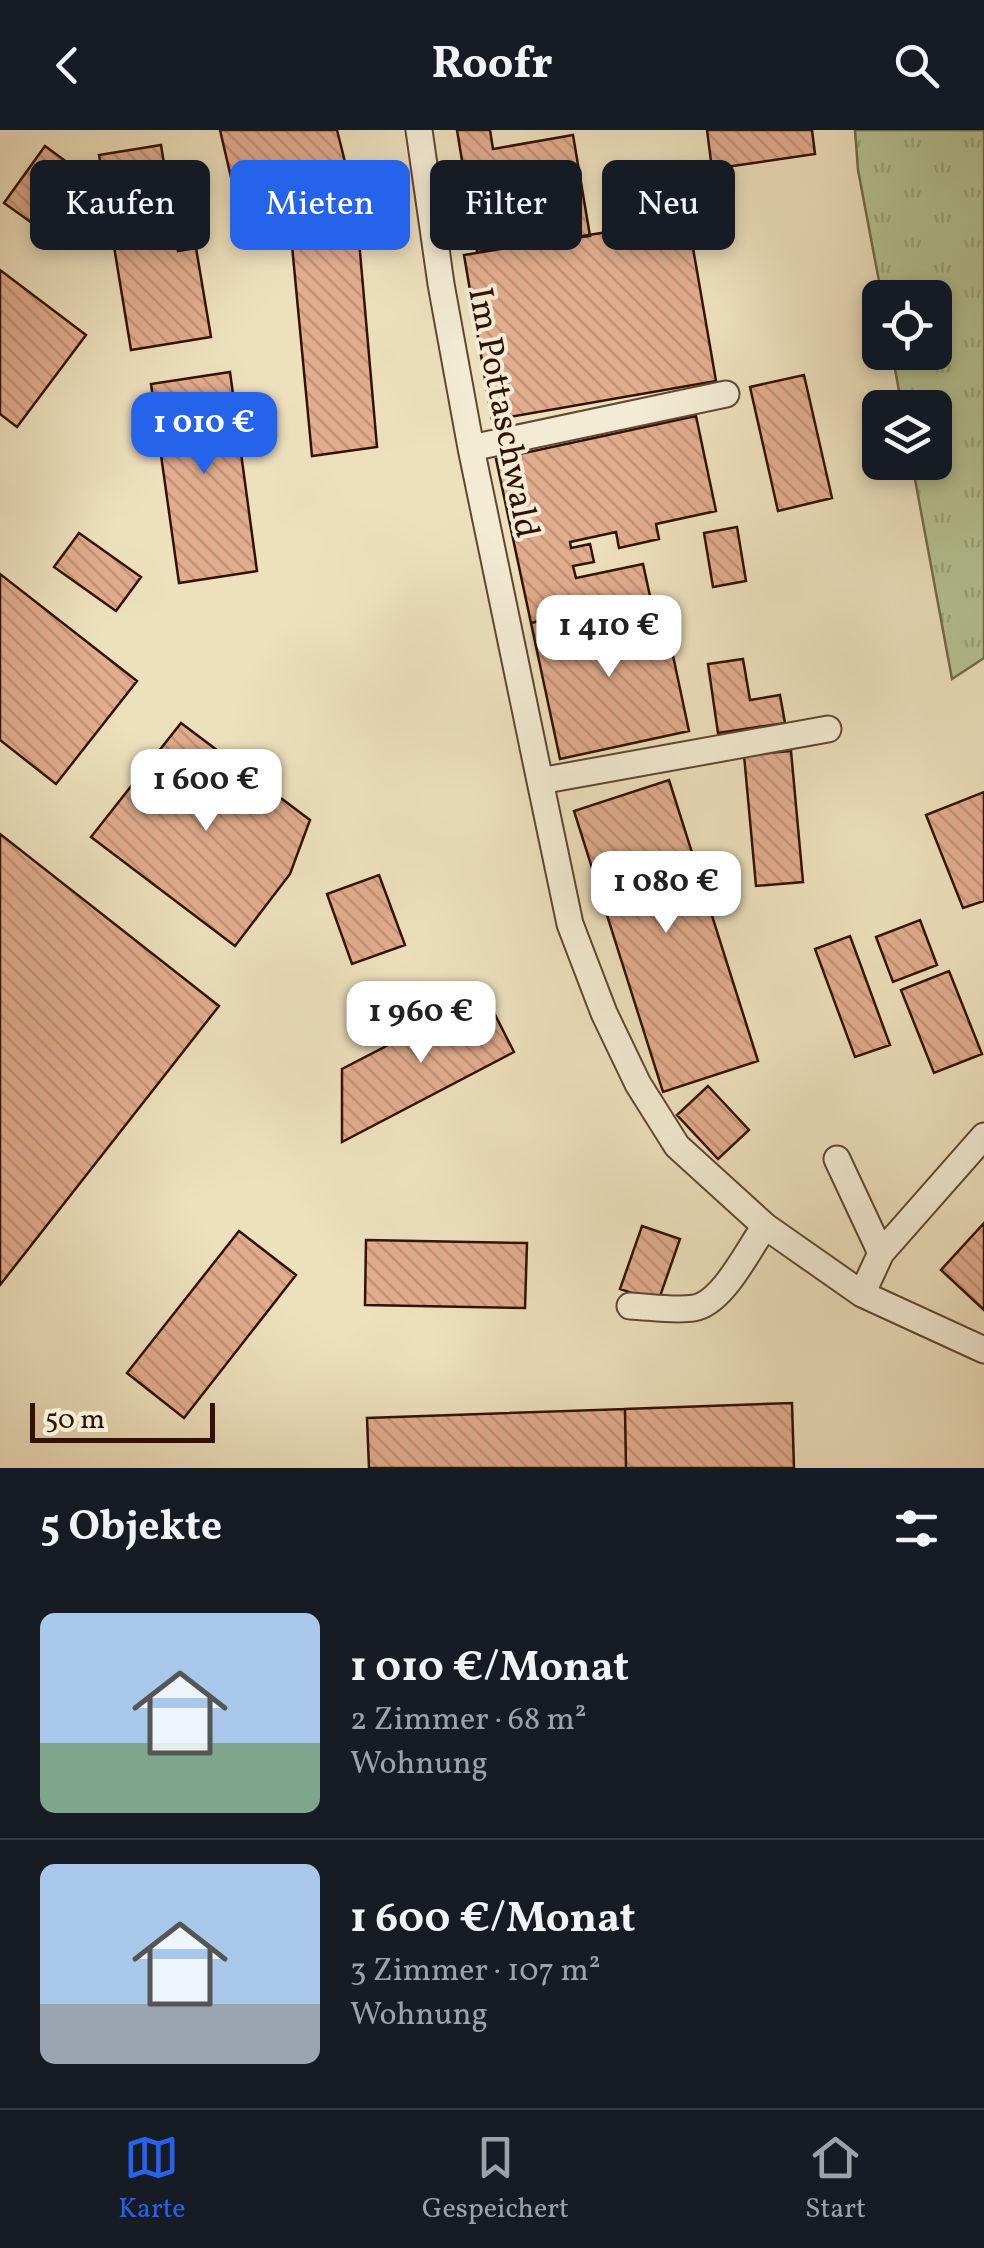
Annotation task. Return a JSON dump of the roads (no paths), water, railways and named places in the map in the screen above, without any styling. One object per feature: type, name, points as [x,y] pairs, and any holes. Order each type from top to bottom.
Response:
[{"type":"street","name":"Im Pottaschwald","points":[[419,130],[471,448],[540,781],[570,924],[604,1013],[638,1084],[677,1146],[765,1226],[862,1294],[984,1350]]},
{"type":"street","points":[[471,448],[726,394]]},
{"type":"street","points":[[540,781],[828,729]]},
{"type":"street","points":[[862,1294],[882,1253],[984,1136]]},
{"type":"street","points":[[837,1159],[882,1253]]},
{"type":"street","points":[[630,1306],[704,1305],[723,1290],[765,1226]]}]
